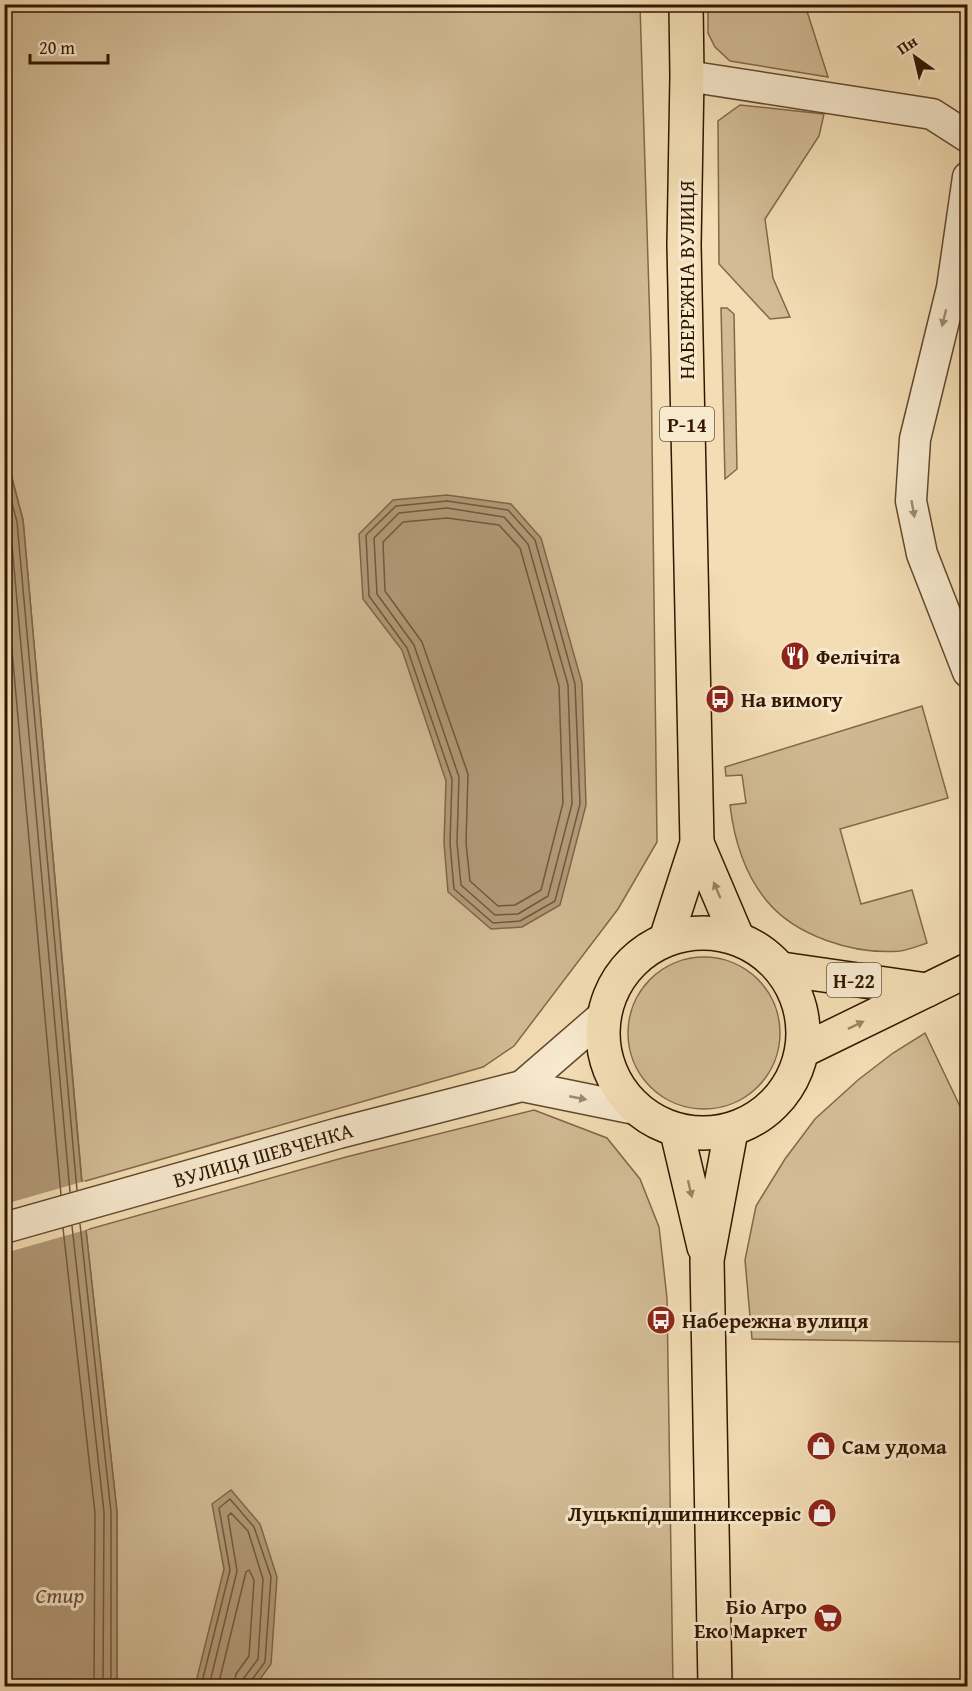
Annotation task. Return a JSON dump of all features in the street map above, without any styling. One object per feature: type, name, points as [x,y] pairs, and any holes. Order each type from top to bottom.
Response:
[{"type":"main road","name":"НАБЕРЕЖНА ВУЛИЦЯ","points":[[666,939],[698,843],[684,257],[686,4]]},
{"type":"main road","name":"НАБЕРЕЖНА ВУЛИЦЯ","points":[[698,843],[737,938]]},
{"type":"main road","name":"Н-22","points":[[603,1015],[625,969],[666,939],[701,932],[737,938],[782,969],[927,990]]},
{"type":"main road","points":[[603,1015],[607,1066],[634,1109],[677,1132],[731,1131],[779,1101],[804,1050],[802,1007],[782,969]]},
{"type":"main road","name":"Н-22","points":[[804,1050],[968,970]]},
{"type":"main road","points":[[715,1686],[707,1260],[731,1131]]},
{"type":"main road","points":[[677,1132],[707,1260]]},
{"type":"street","points":[[687,76],[932,114],[968,137]]},
{"type":"street","points":[[968,177],[952,288],[915,439],[911,501],[922,554],[968,672]]},
{"type":"street","name":"ВУЛИЦЯ ШЕВЧЕНКА","points":[[522,1086],[603,1015]]},
{"type":"street","name":"ВУЛИЦЯ ШЕВЧЕНКА","points":[[4,1228],[339,1133],[522,1086],[634,1109]]},
{"type":"shaded area","points":[[4,5],[640,5],[651,357],[657,842],[618,909],[514,1046],[483,1067],[82,1182],[23,520],[5,450]]},
{"type":"shaded area","points":[[708,5],[805,5],[828,77],[730,61],[715,47],[708,33]]},
{"type":"shaded area","points":[[740,105],[824,114],[819,136],[765,219],[773,278],[790,317],[770,319],[719,264],[718,121]]},
{"type":"shaded area","points":[[721,308],[727,308],[734,314],[737,469],[725,479]]},
{"type":"shaded area","points":[[922,706],[948,798],[840,829],[861,904],[912,890],[927,943],[903,950],[864,950],[809,933],[778,913],[758,890],[752,879],[737,843],[730,805],[746,803],[742,775],[726,776],[725,767]]},
{"type":"shaded area","points":[[704,957],[733,962],[758,979],[775,1004],[780,1033],[775,1062],[758,1087],[733,1104],[704,1109],[675,1104],[650,1087],[633,1062],[628,1033],[633,1004],[650,979],[675,962]]},
{"type":"shaded area","points":[[925,1033],[967,1121],[968,1294],[965,1296],[967,1342],[752,1339],[745,1260],[756,1206],[785,1159],[815,1119],[858,1080],[893,1053]]},
{"type":"shaded area","points":[[534,1110],[607,1138],[640,1179],[659,1227],[667,1298],[673,1686],[117,1686],[117,1512],[86,1230],[346,1157]]},
{"type":"water","name":"Стир","points":[[4,450],[23,520],[86,1230],[117,1512],[117,1686],[5,1686]]},
{"type":"water","points":[[447,495],[511,504],[541,538],[582,683],[586,805],[560,905],[522,927],[491,929],[448,892],[444,843],[446,781],[402,650],[363,599],[359,534],[393,500]]},
{"type":"water","points":[[231,1490],[260,1524],[277,1577],[271,1664],[255,1686],[195,1686],[224,1569],[212,1504]]},
{"type":"pier","points":[[85,1181],[89,1229],[5,1253],[5,1204]]},
{"type":"place","name":"Фелічіта","points":[[795,656]]},
{"type":"place","name":"На вимогу","points":[[720,699]]},
{"type":"place","name":"Набережна вулиця","points":[[661,1320]]},
{"type":"place","name":"Сам удома","points":[[821,1446]]},
{"type":"place","name":"Луцькпідшипниксервіс","points":[[822,1513]]},
{"type":"place","name":"Біо Агро Еко Маркет","points":[[828,1618]]}]
